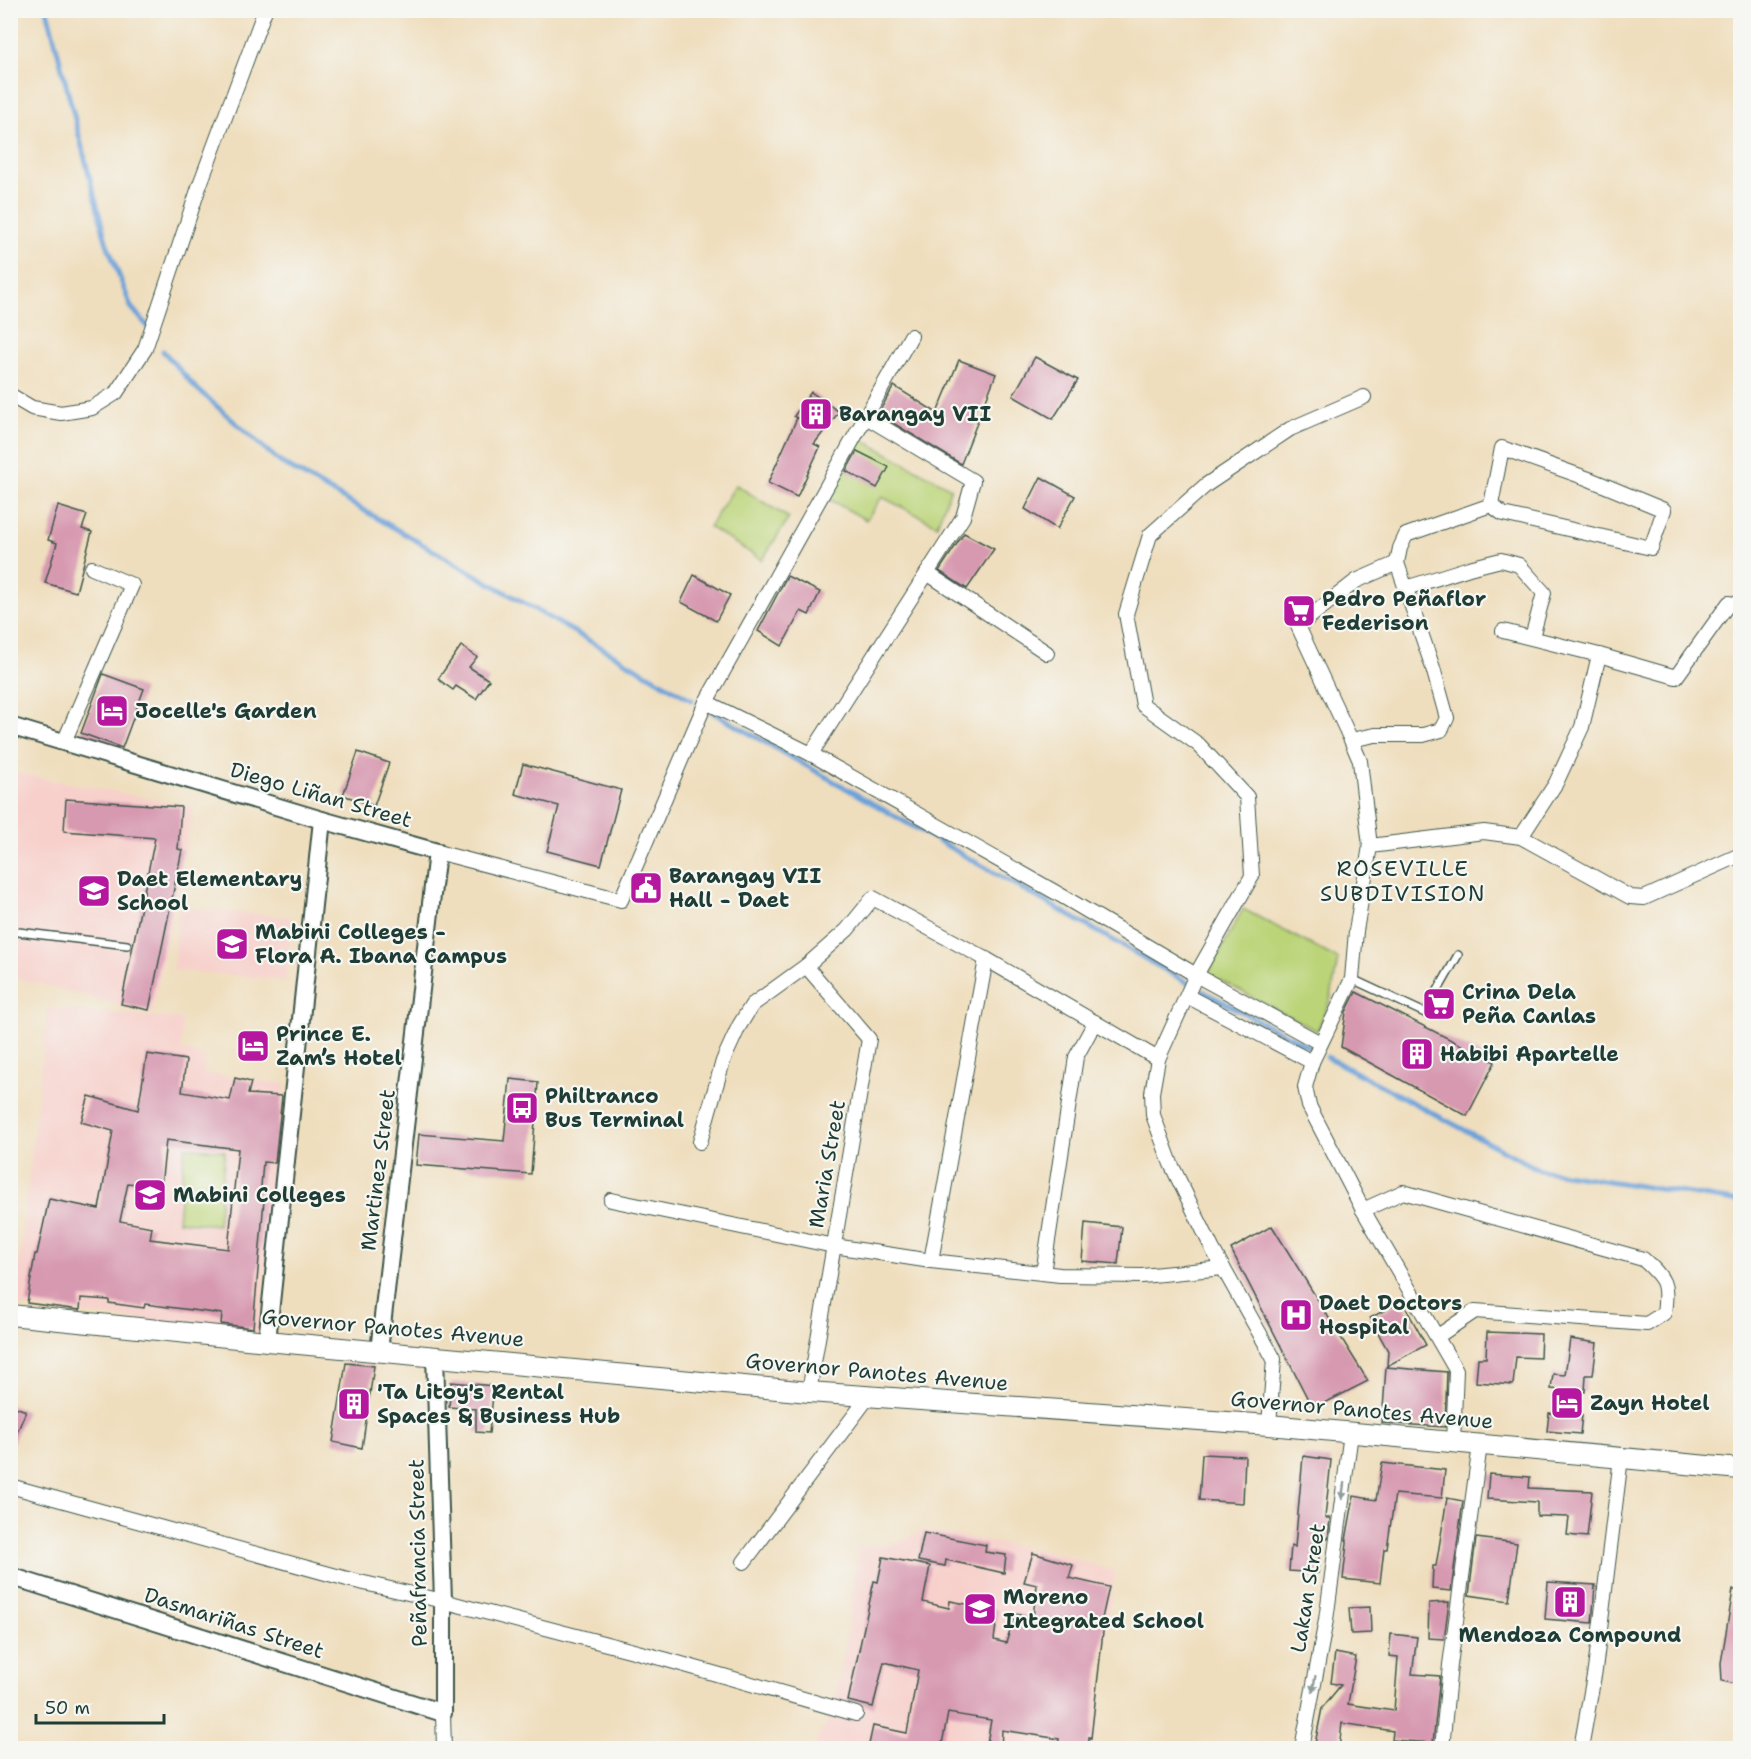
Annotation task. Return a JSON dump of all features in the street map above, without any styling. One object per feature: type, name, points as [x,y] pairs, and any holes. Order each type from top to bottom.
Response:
[{"type":"main road","name":"Governor Panotes Avenue","points":[[10,1315],[809,1392],[1269,1425],[1740,1468]]},
{"type":"street","points":[[10,395],[32,408],[62,413],[92,408],[116,393],[145,349],[199,187],[265,10]]},
{"type":"street","points":[[911,336],[706,702],[811,754],[1062,896],[1196,975],[1320,1043]]},
{"type":"street","points":[[1269,1425],[1274,1359],[1223,1268],[1171,1164],[1153,1116],[1152,1093],[1158,1059],[1196,975],[1252,876],[1247,796],[1199,745],[1143,705],[1126,614],[1150,535],[1206,484],[1290,429],[1364,397]]},
{"type":"street","points":[[811,754],[963,517],[973,481],[866,417]]},
{"type":"street","points":[[1502,448],[1589,479],[1664,510],[1651,548],[1503,514],[1491,504],[1502,448]]},
{"type":"street","points":[[1351,740],[1375,735],[1424,735],[1441,730],[1447,718],[1433,668],[1397,563],[1400,548],[1406,535],[1491,504]]},
{"type":"street","points":[[1406,588],[1502,560],[1519,566],[1544,593],[1532,637]]},
{"type":"street","points":[[1397,563],[1356,581],[1298,626],[1360,761],[1370,846],[1356,931],[1352,979],[1320,1043],[1305,1087],[1309,1106],[1363,1210],[1456,1370],[1453,1442]]},
{"type":"street","points":[[64,742],[132,585],[92,568]]},
{"type":"street","points":[[927,573],[1047,653]]},
{"type":"street","points":[[1503,631],[1676,677],[1729,603],[1740,606]]},
{"type":"street","points":[[1521,837],[1556,783],[1582,727],[1599,655]]},
{"type":"street","name":"Diego Liñan Street","points":[[10,726],[322,820],[621,900],[706,702]]},
{"type":"street","points":[[267,1341],[322,820]]},
{"type":"street","points":[[1370,846],[1484,832],[1521,837],[1630,897],[1644,898],[1740,855]]},
{"type":"street","name":"Martinez Street","points":[[380,1351],[437,852]]},
{"type":"street","points":[[700,1142],[723,1061],[739,1026],[752,1005],[806,966],[847,930],[873,898],[1158,1059]]},
{"type":"street","points":[[931,1261],[986,960]]},
{"type":"street","name":"Maria Street","points":[[806,966],[869,1038],[809,1392]]},
{"type":"street","points":[[1187,996],[1312,1062]]},
{"type":"street","points":[[1043,1273],[1076,1057],[1095,1022]]},
{"type":"street","points":[[1363,1210],[1403,1192],[1643,1258],[1659,1274],[1667,1291],[1664,1313],[1647,1324],[1475,1311],[1438,1336]]},
{"type":"street","points":[[611,1200],[834,1245],[931,1261],[1043,1273],[1142,1276],[1223,1268]]},
{"type":"street","name":"Peñafrancia Street","points":[[435,1356],[443,1601],[444,1749]]},
{"type":"street","points":[[744,1562],[869,1396]]},
{"type":"street","name":"Lakan Street","points":[[1302,1749],[1326,1620],[1351,1433]]},
{"type":"street","points":[[1442,1749],[1450,1665],[1480,1445]]},
{"type":"street","points":[[1581,1749],[1594,1670],[1622,1458]]},
{"type":"street","points":[[10,1486],[351,1580],[443,1601],[664,1659],[856,1714]]},
{"type":"street","name":"Dasmariñas Street","points":[[10,1576],[443,1713]]},
{"type":"lane","points":[[10,931],[127,945]]},
{"type":"lane","points":[[1352,979],[1425,1013],[1458,955]]},
{"type":"shaded area","name":"Daet Elementary School","points":[[10,772],[194,807],[152,1014],[11,976]]},
{"type":"shaded area","name":"Mabini Colleges - Flora A. Ibana Campus","points":[[179,907],[291,917],[286,980],[173,970]]},
{"type":"shaded area","name":"Mabini Colleges","points":[[48,1008],[182,1019],[181,1049],[204,1057],[204,1073],[286,1084],[258,1333],[14,1306]]},
{"type":"shaded area","name":"Moreno Integrated School","points":[[924,1530],[1064,1555],[1115,1572],[1103,1652],[1095,1748],[815,1748],[817,1738],[830,1720],[845,1647],[858,1547],[896,1544]]},
{"type":"green space","points":[[861,439],[951,488],[937,525],[882,497],[866,520],[827,498]]},
{"type":"green space","points":[[736,485],[789,518],[762,560],[709,527]]},
{"type":"green space","points":[[1243,909],[1338,959],[1331,997],[1317,1031],[1208,974]]},
{"type":"green space","points":[[185,1147],[225,1151],[218,1225],[178,1221]]},
{"type":"building","points":[[1035,357],[1078,380],[1053,419],[1013,396]]},
{"type":"building","points":[[959,360],[996,374],[961,464],[878,414],[894,386],[937,413]]},
{"type":"building","points":[[811,392],[839,412],[814,444],[820,447],[797,497],[768,483],[797,418],[794,416]]},
{"type":"building","points":[[857,451],[889,467],[877,488],[846,471]]},
{"type":"building","points":[[1041,477],[1075,496],[1057,529],[1025,509]]},
{"type":"building","points":[[58,506],[87,515],[82,529],[92,532],[76,592],[45,583],[57,543],[48,540]]},
{"type":"building","points":[[964,533],[994,549],[967,589],[939,571]]},
{"type":"building","points":[[694,575],[730,595],[716,621],[681,602]]},
{"type":"building","points":[[787,576],[820,592],[809,615],[801,611],[782,646],[758,631]]},
{"type":"building","points":[[461,646],[477,657],[469,667],[489,680],[476,699],[456,686],[453,690],[438,679]]},
{"type":"building","name":"Jocelle's Garden","points":[[103,674],[144,689],[122,748],[81,733]]},
{"type":"building","points":[[358,752],[389,763],[374,806],[343,795]]},
{"type":"building","points":[[523,764],[621,790],[601,865],[547,851],[559,806],[515,794]]},
{"type":"building","points":[[66,799],[181,807],[178,849],[182,850],[149,1010],[121,1004],[155,838],[64,831]]},
{"type":"building","name":"Habibi Apartelle","points":[[1356,992],[1495,1062],[1467,1116],[1341,1047],[1346,1012]]},
{"type":"building","points":[[147,1054],[186,1060],[182,1092],[230,1100],[235,1078],[251,1082],[248,1094],[282,1096],[275,1163],[263,1162],[260,1199],[264,1200],[253,1328],[221,1324],[222,1314],[145,1304],[144,1308],[109,1303],[109,1300],[81,1298],[80,1310],[27,1303],[35,1254],[37,1254],[49,1199],[99,1209],[113,1131],[81,1122],[89,1096],[138,1110]],"holes":[[[166,1140],[238,1149],[228,1249],[150,1239],[152,1227],[120,1221],[128,1183],[161,1187]]]},
{"type":"building","name":"Philtranco Bus Terminal","points":[[510,1079],[538,1082],[531,1174],[416,1165],[419,1134],[504,1141]]},
{"type":"building","points":[[1085,1223],[1122,1227],[1118,1264],[1082,1261]]},
{"type":"building","name":"Daet Doctors Hospital","points":[[1272,1226],[1368,1381],[1313,1409],[1231,1249]]},
{"type":"building","points":[[1402,1301],[1426,1345],[1387,1366],[1388,1351],[1370,1318]]},
{"type":"building","points":[[1487,1332],[1541,1334],[1540,1358],[1516,1357],[1513,1385],[1476,1382],[1478,1358],[1486,1358]]},
{"type":"building","points":[[1570,1339],[1597,1343],[1593,1375],[1586,1375],[1585,1392],[1551,1389],[1553,1374],[1565,1375]]},
{"type":"building","name":"'Ta Litoy's Rental Spaces & Business Hub","points":[[346,1363],[374,1366],[362,1448],[333,1442]]},
{"type":"building","points":[[1386,1367],[1447,1372],[1445,1427],[1382,1423]]},
{"type":"building","points":[[451,1382],[494,1386],[489,1433],[476,1432],[476,1409],[449,1407]]},
{"type":"building","points":[[10,1405],[26,1411],[11,1447],[10,1447]]},
{"type":"building","points":[[1549,1413],[1582,1415],[1580,1434],[1547,1431]]},
{"type":"building","points":[[1202,1454],[1245,1456],[1243,1503],[1199,1500]]},
{"type":"building","points":[[1303,1456],[1331,1460],[1325,1518],[1330,1518],[1328,1539],[1320,1538],[1318,1573],[1289,1571],[1291,1546],[1295,1547]]},
{"type":"building","points":[[1382,1463],[1445,1470],[1442,1498],[1395,1494],[1380,1583],[1343,1579],[1346,1540],[1354,1496],[1376,1500]]},
{"type":"building","points":[[1489,1474],[1530,1477],[1529,1488],[1592,1491],[1587,1537],[1567,1535],[1569,1517],[1537,1516],[1537,1502],[1487,1499]]},
{"type":"building","points":[[1447,1498],[1463,1501],[1451,1591],[1432,1589],[1433,1566],[1436,1566]]},
{"type":"building","points":[[924,1533],[986,1545],[985,1552],[1006,1555],[1004,1573],[946,1560],[945,1566],[918,1561]]},
{"type":"building","points":[[1476,1538],[1517,1543],[1509,1601],[1469,1595]]},
{"type":"building","name":"Moreno Integrated School","points":[[1033,1553],[1073,1565],[1069,1578],[1109,1587],[1101,1623],[1104,1623],[1088,1749],[1058,1749],[1059,1739],[1002,1730],[1001,1749],[986,1749],[991,1720],[948,1713],[941,1749],[868,1749],[873,1726],[907,1733],[918,1670],[884,1662],[873,1707],[848,1701],[874,1581],[878,1582],[883,1557],[930,1566],[923,1602],[949,1608],[950,1601],[998,1610],[994,1640],[1006,1643],[1015,1614],[1033,1617],[1037,1585],[1024,1582]]},
{"type":"building","name":"Mendoza Compound","points":[[1548,1582],[1595,1585],[1592,1623],[1545,1619]]},
{"type":"building","points":[[1733,1590],[1740,1590],[1740,1685],[1722,1681],[1721,1663]]},
{"type":"building","points":[[1449,1602],[1444,1639],[1428,1638],[1429,1603]]},
{"type":"building","points":[[1370,1607],[1371,1633],[1351,1634],[1349,1608]]},
{"type":"building","points":[[1391,1634],[1417,1637],[1412,1674],[1440,1676],[1433,1743],[1392,1740],[1393,1731],[1342,1723],[1339,1749],[1314,1749],[1322,1708],[1341,1685],[1331,1683],[1335,1653],[1356,1657],[1348,1704],[1394,1711],[1398,1657],[1389,1656]]},
{"type":"waterway","points":[[47,10],[106,241],[131,307],[150,329]]},
{"type":"waterway","points":[[163,351],[195,387],[280,462],[692,700]]},
{"type":"waterway","points":[[712,712],[1188,983]]},
{"type":"waterway","points":[[1202,991],[1313,1049]]},
{"type":"waterway","points":[[1327,1057],[1540,1170],[1740,1202]]},
{"type":"place","name":"Barangay VII","points":[[816,414]]},
{"type":"place","name":"Pedro Peñaflor Federison","points":[[1299,611]]},
{"type":"place","name":"Jocelle's Garden","points":[[112,711]]},
{"type":"place","name":"Barangay VII Hall - Daet","points":[[646,888]]},
{"type":"place","name":"Daet Elementary School","points":[[94,891]]},
{"type":"place","name":"Mabini Colleges - Flora A. Ibana Campus","points":[[232,944]]},
{"type":"place","name":"Crina Dela Peña Canlas","points":[[1439,1004]]},
{"type":"place","name":"Prince E. Zam’s Hotel","points":[[253,1046]]},
{"type":"place","name":"Habibi Apartelle","points":[[1417,1054]]},
{"type":"place","name":"Philtranco Bus Terminal","points":[[522,1108]]},
{"type":"place","name":"Mabini Colleges","points":[[150,1195]]},
{"type":"place","name":"Daet Doctors Hospital","points":[[1296,1315]]},
{"type":"place","name":"Zayn Hotel","points":[[1567,1403]]},
{"type":"place","name":"'Ta Litoy's Rental Spaces & Business Hub","points":[[354,1404]]},
{"type":"place","name":"Mendoza Compound","points":[[1570,1602]]},
{"type":"place","name":"Moreno Integrated School","points":[[980,1609]]},
{"type":"district","name":"ROSEVILLE SUBDIVISION","points":[[1403,880]]}]
